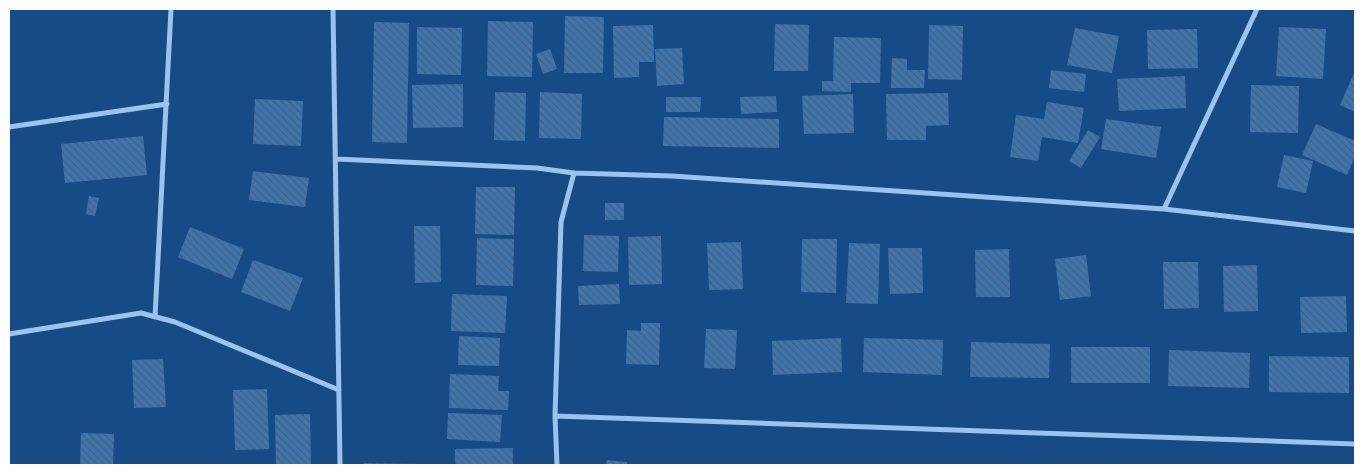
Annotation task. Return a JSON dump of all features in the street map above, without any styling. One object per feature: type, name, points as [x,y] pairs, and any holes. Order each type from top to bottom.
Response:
[{"type":"street","points":[[155,317],[171,9]]},
{"type":"street","points":[[334,9],[340,465]]},
{"type":"street","points":[[1164,209],[1257,9]]},
{"type":"street","points":[[9,127],[167,104]]},
{"type":"street","points":[[336,159],[537,168],[574,173],[672,176],[1164,209],[1355,231]]},
{"type":"street","points":[[557,465],[555,416],[561,222],[574,173]]},
{"type":"street","points":[[9,334],[141,313],[175,322],[339,390]]},
{"type":"street","points":[[555,416],[1355,444]]},
{"type":"building","points":[[565,16],[604,17],[603,73],[564,73]]},
{"type":"building","points":[[488,21],[533,22],[532,77],[487,76]]},
{"type":"building","points":[[374,22],[409,23],[407,143],[372,142]]},
{"type":"building","points":[[775,24],[809,25],[808,71],[774,71]]},
{"type":"building","points":[[653,25],[654,62],[639,62],[639,77],[614,78],[613,26]]},
{"type":"building","points":[[929,25],[963,26],[962,80],[928,79]]},
{"type":"building","points":[[417,27],[462,28],[461,75],[417,74]]},
{"type":"building","points":[[1279,27],[1326,29],[1323,79],[1276,76]]},
{"type":"building","points":[[1075,28],[1119,36],[1112,73],[1067,65]]},
{"type":"building","points":[[1197,29],[1198,68],[1148,69],[1147,30]]},
{"type":"building","points":[[834,37],[881,38],[880,83],[851,83],[851,92],[822,91],[822,81],[833,81]]},
{"type":"building","points":[[682,48],[684,84],[657,86],[655,49]]},
{"type":"building","points":[[550,49],[557,69],[543,74],[536,54]]},
{"type":"building","points":[[892,58],[907,59],[907,70],[925,70],[924,88],[891,88]]},
{"type":"building","points":[[1051,70],[1086,74],[1084,92],[1049,88]]},
{"type":"building","points":[[1355,71],[1355,112],[1340,105]]},
{"type":"building","points":[[1185,76],[1186,108],[1119,111],[1117,79]]},
{"type":"building","points":[[463,84],[463,127],[413,128],[412,85]]},
{"type":"building","points":[[1251,85],[1299,86],[1298,133],[1250,132]]},
{"type":"building","points":[[495,92],[526,93],[525,141],[494,140]]},
{"type":"building","points":[[540,92],[582,94],[581,139],[539,138]]},
{"type":"building","points":[[948,93],[949,125],[926,126],[926,140],[887,140],[886,94]]},
{"type":"building","points":[[853,94],[854,133],[804,134],[802,96]]},
{"type":"building","points":[[776,96],[777,112],[741,114],[740,97]]},
{"type":"building","points":[[666,97],[701,97],[700,112],[666,112]]},
{"type":"building","points":[[255,99],[303,101],[301,146],[253,144]]},
{"type":"building","points":[[1047,102],[1084,108],[1078,143],[1042,137],[1038,161],[1010,157],[1016,115],[1044,119]]},
{"type":"building","points":[[664,117],[779,119],[779,148],[663,146]]},
{"type":"building","points":[[1106,119],[1161,127],[1156,158],[1101,149]]},
{"type":"building","points":[[1316,124],[1355,141],[1355,156],[1347,175],[1302,155]]},
{"type":"building","points":[[1088,130],[1100,137],[1081,168],[1069,161]]},
{"type":"building","points":[[143,136],[147,175],[65,183],[61,144]]},
{"type":"building","points":[[1284,155],[1313,161],[1306,193],[1277,187]]},
{"type":"building","points":[[253,171],[309,178],[305,207],[249,200]]},
{"type":"building","points":[[476,187],[515,187],[514,235],[475,234]]},
{"type":"building","points":[[89,196],[99,198],[95,216],[86,214]]},
{"type":"building","points":[[605,203],[624,203],[624,220],[605,220]]},
{"type":"building","points":[[414,226],[440,226],[441,282],[415,283]]},
{"type":"building","points":[[190,227],[244,249],[232,279],[178,257]]},
{"type":"building","points":[[584,235],[619,236],[618,272],[583,271]]},
{"type":"building","points":[[661,236],[662,284],[629,285],[628,237]]},
{"type":"building","points":[[477,238],[514,239],[513,286],[476,285]]},
{"type":"building","points":[[802,239],[837,239],[836,293],[801,292]]},
{"type":"building","points":[[741,242],[743,289],[709,290],[707,243]]},
{"type":"building","points":[[849,243],[880,244],[878,304],[846,303]]},
{"type":"building","points":[[888,248],[922,248],[923,293],[890,294]]},
{"type":"building","points":[[1009,249],[1010,297],[976,297],[975,250]]},
{"type":"building","points":[[1086,255],[1091,296],[1060,300],[1055,259]]},
{"type":"building","points":[[253,260],[303,278],[290,311],[241,292]]},
{"type":"building","points":[[1163,262],[1198,262],[1199,308],[1164,309]]},
{"type":"building","points":[[1257,265],[1258,311],[1224,312],[1223,266]]},
{"type":"building","points":[[619,284],[620,304],[579,305],[578,286]]},
{"type":"building","points":[[452,294],[507,296],[505,333],[451,331]]},
{"type":"building","points":[[1346,296],[1347,332],[1301,333],[1300,297]]},
{"type":"building","points":[[641,323],[660,323],[659,365],[626,364],[627,330],[641,331]]},
{"type":"building","points":[[706,329],[737,330],[735,369],[704,368]]},
{"type":"building","points":[[459,336],[500,338],[499,366],[458,365]]},
{"type":"building","points":[[841,338],[842,372],[773,375],[772,341]]},
{"type":"building","points":[[864,338],[943,340],[942,375],[863,372]]},
{"type":"building","points":[[971,342],[1050,344],[1049,378],[970,377]]},
{"type":"building","points":[[1071,347],[1150,347],[1150,383],[1071,383]]},
{"type":"building","points":[[1169,350],[1250,353],[1249,388],[1168,386]]},
{"type":"building","points":[[1269,356],[1349,357],[1349,393],[1269,392]]},
{"type":"building","points":[[163,359],[166,407],[134,408],[132,360]]},
{"type":"building","points":[[450,374],[499,376],[498,391],[509,391],[508,410],[449,408]]},
{"type":"building","points":[[267,389],[269,449],[235,450],[233,390]]},
{"type":"building","points":[[448,413],[502,415],[500,442],[447,439]]},
{"type":"building","points":[[310,414],[311,465],[276,465],[275,415]]},
{"type":"building","points":[[81,433],[114,434],[113,465],[80,465]]},
{"type":"building","points":[[513,448],[513,465],[455,465],[455,449]]},
{"type":"building","points":[[607,460],[627,462],[627,465],[606,465]]},
{"type":"building","points":[[364,463],[418,464],[418,465],[363,465]]}]
